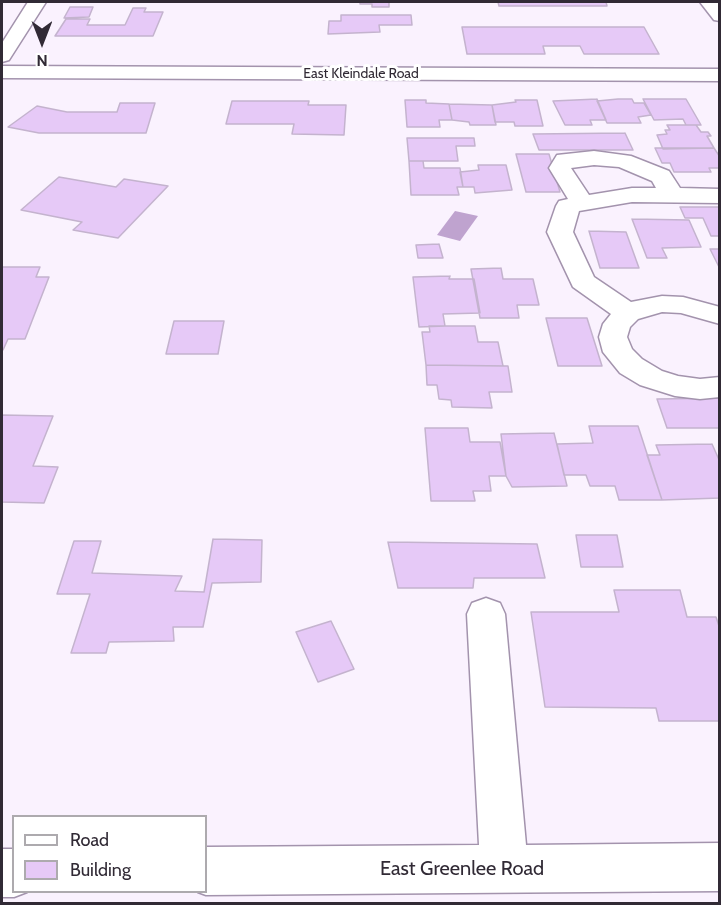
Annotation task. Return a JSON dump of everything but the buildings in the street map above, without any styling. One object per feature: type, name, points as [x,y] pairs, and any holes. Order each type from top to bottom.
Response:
[{"type":"street","points":[[2,56],[37,2]]},
{"type":"street","points":[[709,2],[720,16]]},
{"type":"street","name":"East Kleindale Road","points":[[2,72],[720,75]]},
{"type":"street","points":[[582,202],[560,168],[565,160],[594,158],[623,161],[661,176],[672,195]]},
{"type":"street","points":[[672,195],[701,183],[720,183]]},
{"type":"street","points":[[628,313],[583,281],[560,232],[568,206],[632,195],[720,196]]},
{"type":"street","points":[[720,316],[683,304],[643,307],[628,313],[617,324],[613,337],[618,352],[631,366],[651,378],[675,386],[700,389],[720,387]]},
{"type":"street","points":[[486,614],[504,869]]},
{"type":"street","name":"East Greenlee Road","points":[[207,871],[720,867]]},
{"type":"shaded area","points":[[455,211],[478,216],[460,241],[437,235]]}]
